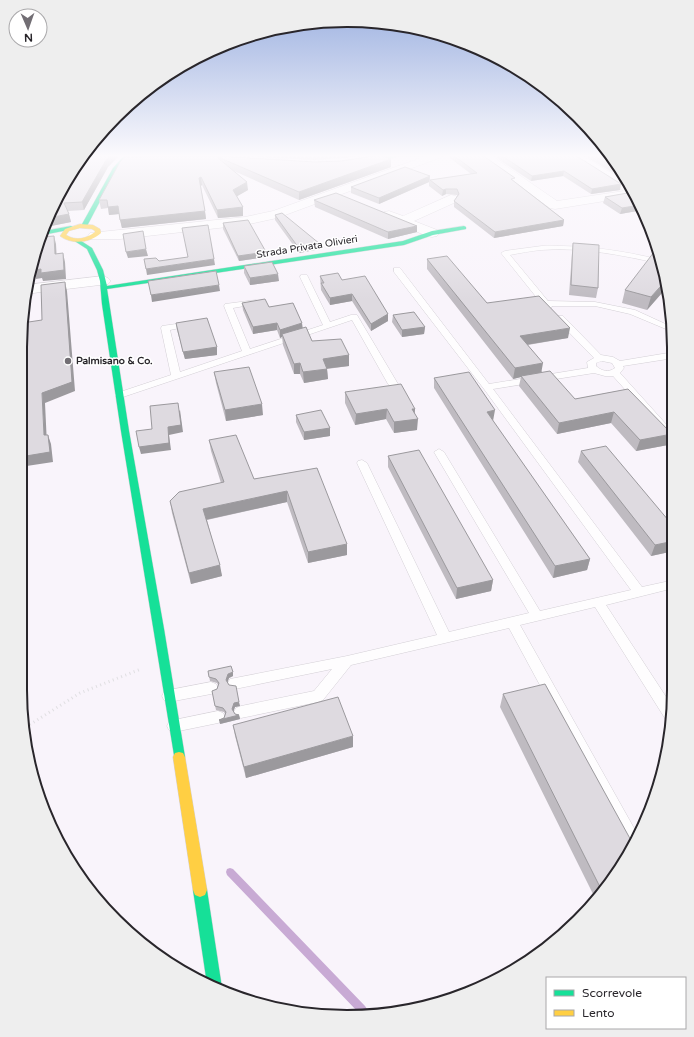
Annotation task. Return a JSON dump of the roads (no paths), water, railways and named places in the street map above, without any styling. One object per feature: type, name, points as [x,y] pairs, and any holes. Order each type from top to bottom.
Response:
[{"type":"main road","points":[[84,226],[97,203]]},
{"type":"main road","points":[[48,232],[84,226],[97,228],[105,304],[170,696],[214,981]]},
{"type":"main road","points":[[71,228],[63,234],[63,236],[89,248],[102,280]]},
{"type":"main road","name":"Strada Privata Olivieri","points":[[102,280],[404,243],[432,233],[464,228]]},
{"type":"main road","points":[[46,240],[88,239],[99,243]]},
{"type":"street","points":[[99,243],[120,234],[244,221],[277,214],[304,203]]},
{"type":"street","points":[[403,221],[441,203]]},
{"type":"street","points":[[553,203],[555,205],[565,203]]},
{"type":"street","points":[[375,209],[432,233]]},
{"type":"street","points":[[32,289],[102,280]]},
{"type":"lane","points":[[599,358],[545,303],[505,253],[542,248],[581,249],[616,252],[655,261]]},
{"type":"lane","points":[[397,270],[487,387],[639,592]]},
{"type":"lane","points":[[304,277],[328,326]]},
{"type":"lane","points":[[247,353],[228,306],[265,301]]},
{"type":"lane","points":[[545,303],[595,304],[632,312],[666,327]]},
{"type":"lane","points":[[120,395],[354,317],[393,384]]},
{"type":"lane","points":[[176,376],[165,328],[201,322]]},
{"type":"lane","points":[[487,387],[594,370],[603,373],[617,368],[667,357]]},
{"type":"lane","points":[[594,370],[591,362],[599,358],[610,359],[667,430]]},
{"type":"lane","points":[[440,452],[537,616]]},
{"type":"lane","points":[[362,463],[445,638]]},
{"type":"lane","points":[[235,683],[347,661],[667,586]]},
{"type":"lane","points":[[598,602],[666,707]]},
{"type":"lane","points":[[512,622],[631,838]]},
{"type":"lane","points":[[241,712],[318,696],[347,661]]},
{"type":"lane","points":[[170,696],[211,688]]},
{"type":"lane","points":[[174,726],[218,717]]},
{"type":"waterway","points":[[230,872],[362,1009]]},
{"type":"place","name":"Palmisano & Co.","points":[[68,361]]}]
